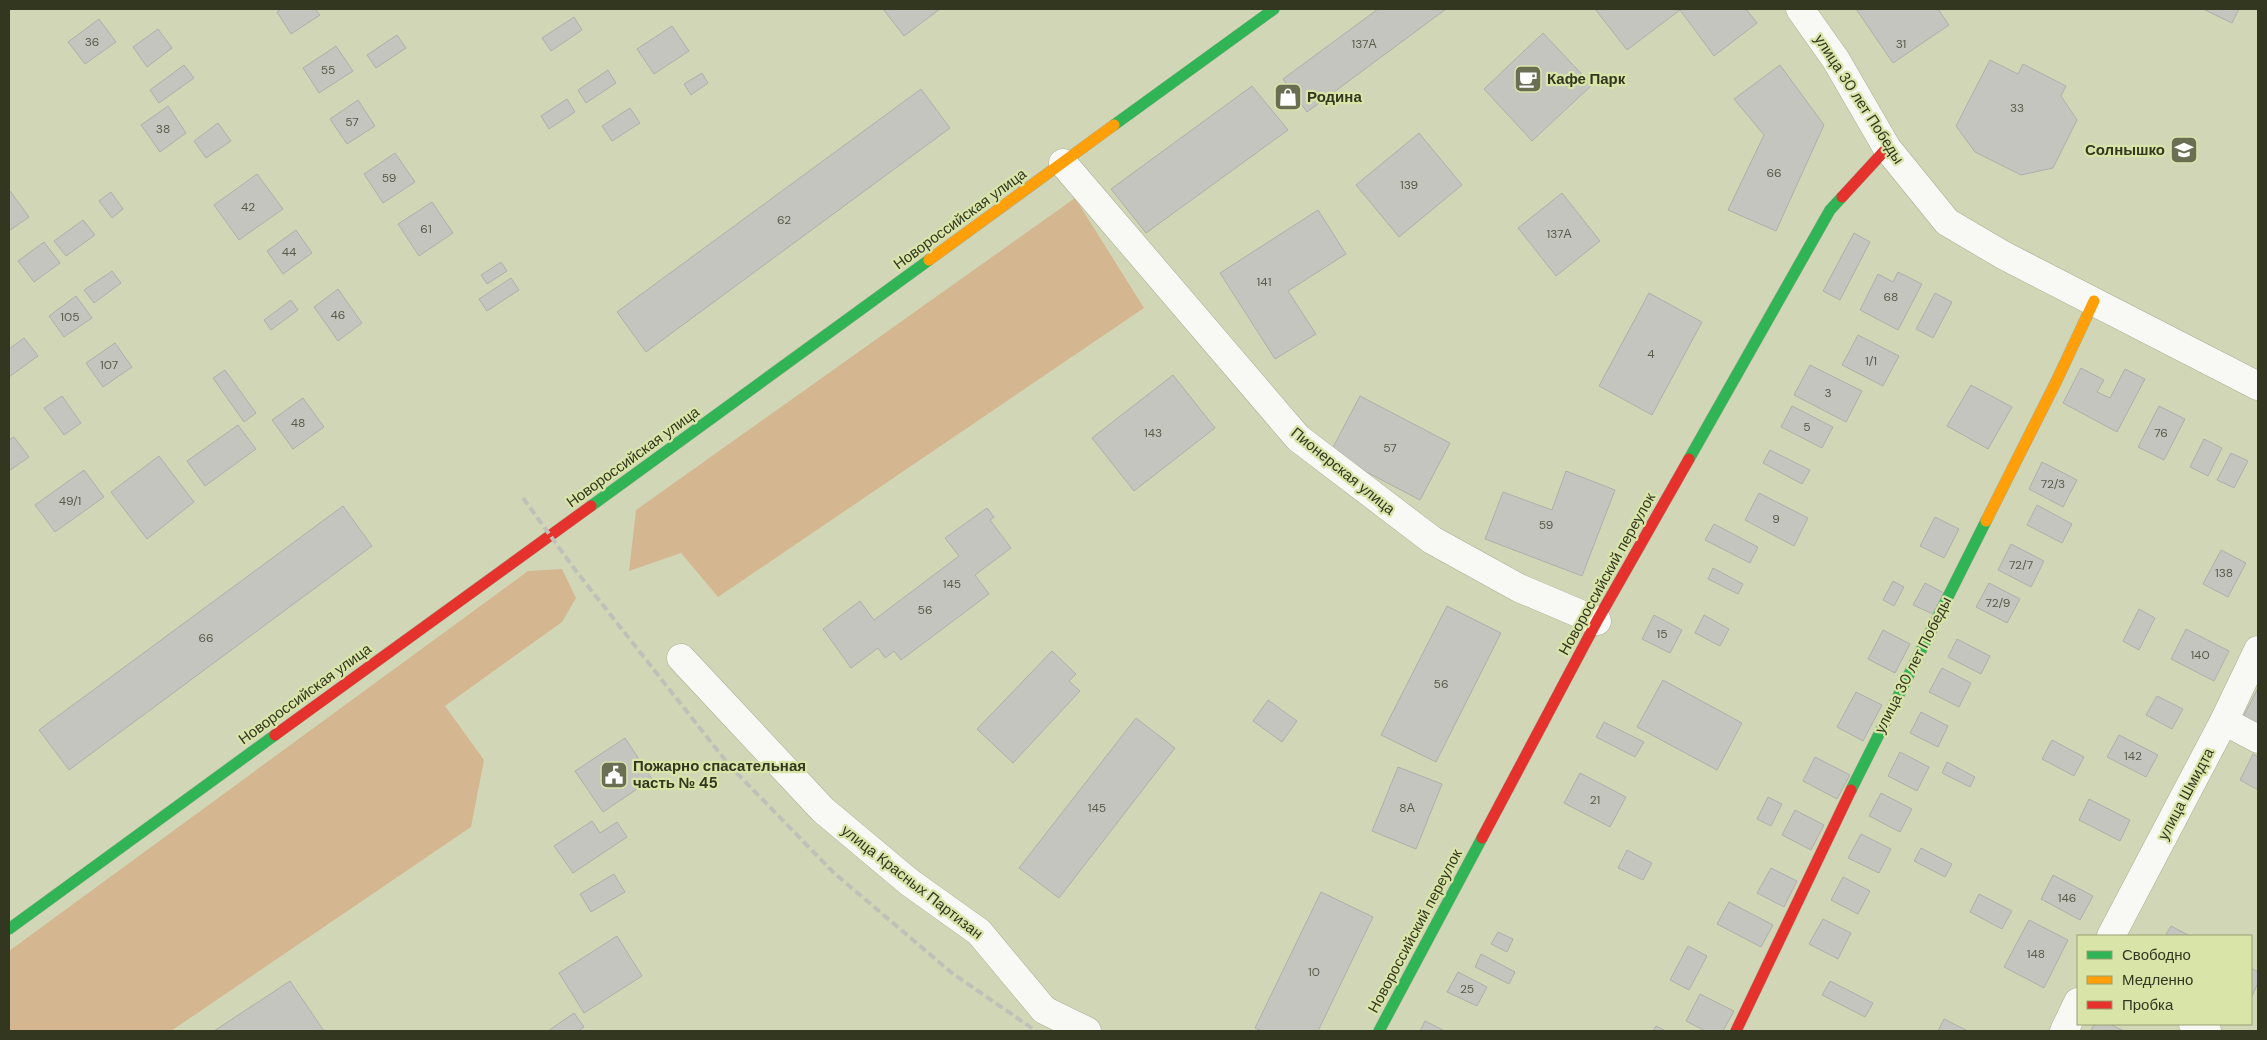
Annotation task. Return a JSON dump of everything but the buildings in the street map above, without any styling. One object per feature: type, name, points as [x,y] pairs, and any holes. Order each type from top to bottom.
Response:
[{"type":"street","name":"Новороссийская улица","points":[[9,929],[1274,9]]},
{"type":"street","name":"улица 30 лет Победы","points":[[1800,9],[1836,60],[1887,148],[1948,222],[2003,255],[2258,386]]},
{"type":"street","name":"Новороссийский переулок","points":[[1379,1031],[1597,621],[1830,210],[1887,148]]},
{"type":"street","name":"Пионерская улица","points":[[1063,163],[1298,438],[1432,540],[1519,588],[1597,621]]},
{"type":"street","name":"улица 30 лет Победы","points":[[1736,1031],[1880,730],[2056,382],[2094,301]]},
{"type":"street","name":"улица Шмидта","points":[[2113,935],[2224,721],[2258,650]]},
{"type":"street","name":"улица Красных Партизан","points":[[681,658],[823,810],[909,882],[979,932],[1044,1010],[1087,1031]]},
{"type":"street","points":[[2224,721],[2258,739]]},
{"type":"street","points":[[2064,1031],[2077,1004]]},
{"type":"street","points":[[2195,1025],[2207,1031]]},
{"type":"shaded area","points":[[1075,198],[1144,308],[718,597],[681,553],[629,571],[636,510]]},
{"type":"shaded area","points":[[562,569],[576,598],[562,622],[445,706],[484,760],[471,827],[171,1031],[9,1031],[9,951],[528,571]]},
{"type":"railway","points":[[523,498],[576,571],[729,765],[834,873],[952,973],[1036,1031]]},
{"type":"traffic: fast","points":[[1114,125],[1274,9]]},
{"type":"traffic: fast","points":[[1689,459],[1830,210],[1842,197]]},
{"type":"traffic: fast","points":[[591,506],[929,260]]},
{"type":"traffic: fast","points":[[1851,790],[1986,521]]},
{"type":"traffic: fast","points":[[9,929],[275,735]]},
{"type":"traffic: fast","points":[[1379,1031],[1482,838]]},
{"type":"traffic: slow","points":[[929,260],[1114,125]]},
{"type":"traffic: slow","points":[[1986,521],[2056,382],[2094,301]]},
{"type":"traffic: jam","points":[[1842,197],[1887,148]]},
{"type":"traffic: jam","points":[[1482,838],[1597,621],[1689,459]]},
{"type":"traffic: jam","points":[[275,735],[591,506]]},
{"type":"traffic: jam","points":[[1736,1031],[1851,790]]},
{"type":"place","name":"Кафе Парк","points":[[1528,79]]},
{"type":"place","name":"Родина","points":[[1288,97]]},
{"type":"place","name":"Солнышко","points":[[2184,150]]},
{"type":"place","name":"Пожарно спасательная часть № 45","points":[[614,775]]}]
